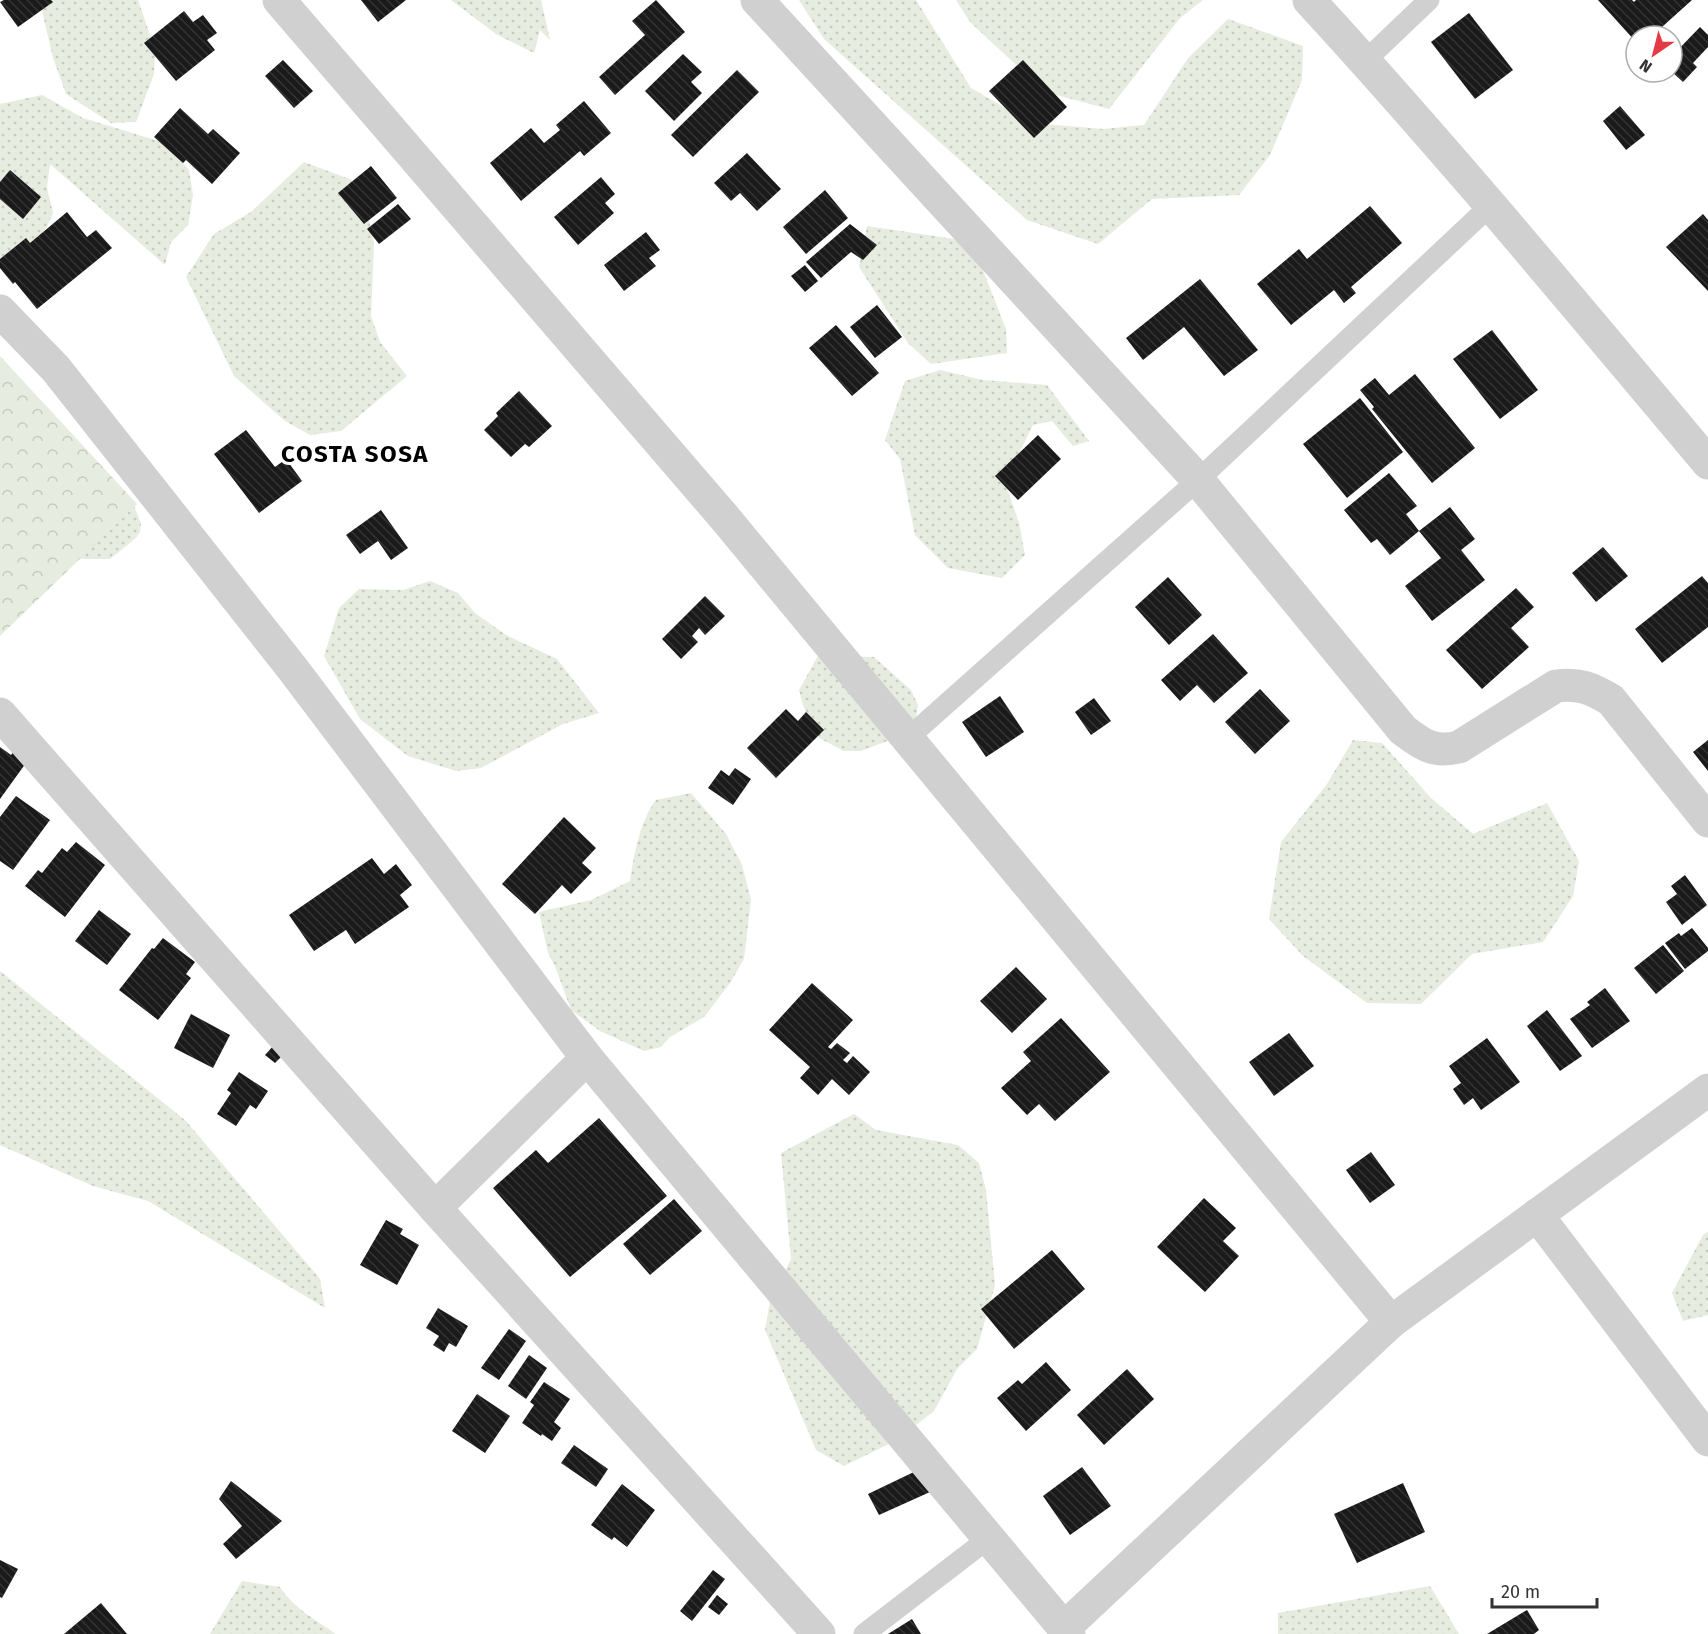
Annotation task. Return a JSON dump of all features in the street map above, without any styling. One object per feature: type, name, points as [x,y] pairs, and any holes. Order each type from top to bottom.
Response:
[{"type":"street","points":[[279,0],[724,517],[1391,1322]]},
{"type":"street","points":[[757,0],[1198,480],[1403,730],[1422,745],[1444,750],[1459,747],[1556,686],[1571,684],[1592,689],[1611,700],[1708,821]]},
{"type":"street","points":[[1309,0],[1491,205],[1708,464]]},
{"type":"street","points":[[0,311],[56,369],[292,668],[587,1058],[1066,1631],[1391,1322],[1708,1090]]},
{"type":"street","points":[[0,714],[435,1208],[819,1634]]},
{"type":"street","points":[[435,1208],[587,1058]]},
{"type":"street","points":[[1537,1215],[1708,1440]]},
{"type":"lane","points":[[1365,62],[1429,0]]},
{"type":"lane","points":[[908,738],[1198,480],[1491,205]]},
{"type":"lane","points":[[864,1634],[989,1538]]},
{"type":"green space","points":[[37,0],[138,0],[155,50],[154,74],[136,122],[111,123],[66,94],[53,58],[41,6]]},
{"type":"green space","points":[[451,0],[541,0],[550,40],[540,30],[534,53],[496,34]]},
{"type":"green space","points":[[799,0],[916,0],[971,88],[1031,123],[1103,129],[1144,125],[1188,58],[1228,19],[1303,46],[1302,80],[1270,155],[1239,195],[1152,199],[1098,244],[1027,220],[824,39]]},
{"type":"green space","points":[[956,0],[1203,0],[1180,18],[1109,109],[1045,92],[970,22]]},
{"type":"green space","points":[[42,95],[83,118],[165,143],[189,170],[193,195],[188,225],[171,242],[165,265],[50,164],[47,188],[53,213],[47,227],[28,249],[0,261],[0,104]]},
{"type":"green space","points":[[304,162],[352,180],[368,214],[374,243],[371,316],[380,342],[407,376],[341,431],[310,435],[285,421],[234,376],[186,277],[214,234],[251,212]]},
{"type":"green space","points":[[867,226],[961,240],[975,250],[1006,329],[1007,353],[931,364],[908,343],[859,267]]},
{"type":"green space","points":[[0,356],[137,504],[0,636]]},
{"type":"green space","points":[[940,370],[983,380],[1047,385],[1089,441],[1073,446],[1052,421],[1033,425],[1014,463],[1008,491],[1019,523],[1025,555],[1002,578],[948,568],[915,535],[900,459],[885,440],[905,381]]},
{"type":"green space","points":[[132,500],[141,524],[140,532],[110,559],[83,559],[48,537]]},
{"type":"green space","points":[[430,581],[458,593],[475,613],[506,635],[557,659],[599,713],[563,724],[481,768],[456,771],[408,756],[360,719],[324,656],[339,608],[359,589],[403,590]]},
{"type":"green space","points":[[818,656],[874,657],[911,690],[918,705],[914,731],[861,751],[844,751],[819,738],[803,705],[799,690]]},
{"type":"green space","points":[[1353,740],[1382,743],[1431,798],[1473,834],[1547,803],[1579,861],[1573,896],[1543,942],[1472,954],[1421,1004],[1367,1003],[1303,956],[1269,919],[1281,842],[1327,784]]},
{"type":"green space","points":[[691,793],[726,834],[742,865],[751,899],[744,959],[730,983],[704,1017],[670,1037],[661,1047],[644,1051],[600,1031],[571,1010],[548,953],[539,912],[591,900],[630,881],[636,849],[650,808],[656,800]]},
{"type":"green space","points":[[0,971],[186,1121],[320,1279],[325,1308],[148,1201],[93,1186],[0,1145]]},
{"type":"green space","points":[[854,1114],[876,1130],[958,1145],[979,1163],[986,1190],[995,1285],[977,1349],[957,1369],[934,1411],[897,1440],[844,1466],[816,1450],[765,1330],[770,1301],[791,1259],[781,1153]]},
{"type":"green space","points":[[1708,1232],[1708,1315],[1683,1321],[1672,1293],[1703,1235]]},
{"type":"green space","points":[[242,1581],[280,1587],[298,1607],[336,1634],[210,1634]]},
{"type":"green space","points":[[1430,1586],[1459,1634],[1278,1634],[1278,1613]]},
{"type":"building","points":[[4,0],[51,0],[53,2],[18,27],[0,2]]},
{"type":"building","points":[[361,0],[406,0],[378,22]]},
{"type":"building","points":[[656,0],[685,32],[615,95],[599,77],[645,35],[632,21]]},
{"type":"building","points":[[1598,0],[1632,0],[1634,2],[1636,0],[1692,0],[1665,24],[1624,24],[1624,29]]},
{"type":"building","points":[[184,11],[193,22],[203,15],[217,33],[207,40],[215,50],[176,81],[144,43]]},
{"type":"building","points":[[1469,13],[1513,70],[1475,99],[1431,42]]},
{"type":"building","points":[[1700,27],[1708,35],[1708,47],[1693,63],[1697,67],[1684,81],[1684,44]]},
{"type":"building","points":[[683,54],[702,72],[691,82],[702,93],[674,121],[645,91]]},
{"type":"building","points":[[283,60],[313,91],[294,108],[265,76]]},
{"type":"building","points":[[1023,60],[1067,107],[1034,138],[989,91]]},
{"type":"building","points":[[737,70],[759,92],[693,157],[671,135]]},
{"type":"building","points":[[584,101],[611,133],[584,156],[580,151],[521,201],[490,163],[531,128],[544,143],[560,130],[556,125]]},
{"type":"building","points":[[1620,106],[1645,135],[1626,150],[1603,121]]},
{"type":"building","points":[[180,108],[208,134],[213,129],[240,153],[212,184],[186,160],[183,163],[154,137]]},
{"type":"building","points":[[747,153],[781,189],[757,211],[740,193],[731,201],[714,183]]},
{"type":"building","points":[[371,166],[397,198],[364,224],[338,193]]},
{"type":"building","points":[[10,170],[41,197],[23,219],[0,199],[0,182]]},
{"type":"building","points":[[601,177],[615,194],[605,203],[614,213],[578,245],[554,217]]},
{"type":"building","points":[[825,190],[848,218],[806,254],[783,227]]},
{"type":"building","points":[[398,204],[411,219],[379,244],[367,229]]},
{"type":"building","points":[[1370,206],[1402,243],[1351,287],[1356,293],[1344,303],[1334,290],[1291,325],[1257,284],[1299,249],[1307,259]]},
{"type":"building","points":[[67,212],[87,237],[96,230],[112,248],[37,309],[0,268],[0,259],[26,238],[30,243]]},
{"type":"building","points":[[1703,214],[1708,220],[1708,291],[1666,247]]},
{"type":"building","points":[[850,224],[877,245],[863,260],[851,252],[821,278],[806,262]]},
{"type":"building","points":[[646,232],[660,250],[649,258],[656,266],[624,291],[604,265]]},
{"type":"building","points":[[805,265],[818,281],[805,292],[791,276]]},
{"type":"building","points":[[1200,279],[1258,350],[1224,376],[1184,327],[1143,360],[1126,338]]},
{"type":"building","points":[[877,305],[902,337],[875,358],[850,327]]},
{"type":"building","points":[[836,325],[879,373],[852,396],[809,348]]},
{"type":"building","points":[[1492,330],[1538,390],[1500,419],[1453,359]]},
{"type":"building","points":[[1415,374],[1475,448],[1432,483],[1372,409],[1374,407],[1360,390],[1375,378],[1389,395]]},
{"type":"building","points":[[519,391],[552,426],[529,447],[525,444],[511,457],[484,430],[498,416],[496,413]]},
{"type":"building","points":[[1360,398],[1403,452],[1347,498],[1303,444]]},
{"type":"building","points":[[246,430],[275,467],[286,459],[302,481],[259,513],[214,454]]},
{"type":"building","points":[[1038,435],[1061,459],[1018,500],[995,476]]},
{"type":"building","points":[[1389,473],[1417,506],[1406,514],[1419,531],[1390,555],[1377,539],[1371,543],[1344,510]]},
{"type":"building","points":[[1450,507],[1475,539],[1461,550],[1485,580],[1432,621],[1405,586],[1441,558],[1419,531]]},
{"type":"building","points":[[381,510],[408,548],[391,560],[378,541],[360,554],[346,535]]},
{"type":"building","points":[[1603,547],[1628,576],[1596,602],[1572,573]]},
{"type":"building","points":[[1702,576],[1708,583],[1708,627],[1662,663],[1635,629]]},
{"type":"building","points":[[1168,577],[1202,615],[1169,645],[1135,607]]},
{"type":"building","points":[[1516,588],[1534,607],[1511,628],[1529,647],[1482,689],[1446,650]]},
{"type":"building","points":[[705,596],[725,616],[705,635],[699,628],[692,636],[698,642],[681,659],[662,639]]},
{"type":"building","points":[[1213,634],[1248,673],[1214,703],[1197,685],[1180,701],[1161,680]]},
{"type":"building","points":[[1260,689],[1290,721],[1255,754],[1225,722]]},
{"type":"building","points":[[1000,696],[1024,732],[986,757],[962,722]]},
{"type":"building","points":[[1094,698],[1111,721],[1091,735],[1075,712]]},
{"type":"building","points":[[786,709],[798,721],[806,712],[824,730],[776,778],[747,748]]},
{"type":"building","points":[[1708,740],[1708,771],[1693,752]]},
{"type":"building","points":[[18,746],[31,756],[0,799],[0,747],[11,755]]},
{"type":"building","points":[[735,768],[751,779],[733,805],[708,788],[721,770],[729,776]]},
{"type":"building","points":[[16,796],[50,820],[13,870],[0,861],[0,817]]},
{"type":"building","points":[[564,817],[596,848],[582,863],[592,872],[571,894],[562,885],[535,914],[502,884]]},
{"type":"building","points":[[76,842],[105,865],[65,917],[25,886],[38,870],[42,873],[62,848],[67,852]]},
{"type":"building","points":[[372,858],[384,874],[396,864],[412,885],[400,895],[409,907],[355,944],[346,930],[314,951],[289,915]]},
{"type":"building","points":[[1685,875],[1707,905],[1682,925],[1666,902],[1677,894],[1671,886]]},
{"type":"building","points":[[99,910],[131,934],[107,965],[75,941]]},
{"type":"building","points":[[1692,928],[1708,951],[1685,969],[1665,943],[1679,933],[1681,936]]},
{"type":"building","points":[[163,938],[195,962],[186,974],[191,978],[158,1020],[119,990],[152,948],[154,949]]},
{"type":"building","points":[[1663,945],[1684,971],[1656,994],[1634,968]]},
{"type":"building","points":[[1016,967],[1047,999],[1012,1033],[980,1001]]},
{"type":"building","points":[[812,983],[853,1020],[828,1047],[831,1049],[837,1043],[850,1053],[843,1060],[847,1063],[853,1056],[870,1072],[849,1095],[832,1079],[818,1095],[800,1078],[810,1067],[769,1030]]},
{"type":"building","points":[[1605,988],[1630,1021],[1592,1048],[1570,1019],[1590,1005],[1587,1002]]},
{"type":"building","points":[[1547,1010],[1582,1056],[1560,1071],[1527,1026]]},
{"type":"building","points":[[191,1014],[230,1035],[213,1068],[174,1048]]},
{"type":"building","points":[[1061,1018],[1110,1072],[1055,1121],[1039,1104],[1027,1115],[1001,1088],[1031,1061],[1023,1052]]},
{"type":"building","points":[[1289,1033],[1314,1066],[1274,1096],[1249,1062]]},
{"type":"building","points":[[1487,1038],[1520,1082],[1481,1110],[1473,1098],[1464,1105],[1453,1089],[1461,1083],[1449,1066]]},
{"type":"building","points":[[275,1044],[285,1053],[275,1063],[265,1055]]},
{"type":"building","points":[[239,1072],[268,1091],[256,1109],[250,1105],[236,1126],[217,1114],[231,1093],[227,1090]]},
{"type":"building","points":[[599,1118],[667,1196],[570,1277],[493,1188],[536,1150],[548,1163]]},
{"type":"building","points":[[1371,1152],[1395,1185],[1370,1203],[1346,1170]]},
{"type":"building","points":[[1204,1198],[1236,1228],[1223,1241],[1239,1256],[1205,1292],[1157,1247]]},
{"type":"building","points":[[674,1199],[702,1231],[650,1275],[623,1244]]},
{"type":"building","points":[[386,1220],[403,1229],[400,1234],[419,1245],[397,1285],[360,1265]]},
{"type":"building","points":[[1052,1250],[1085,1289],[1014,1349],[981,1309]]},
{"type":"building","points":[[438,1308],[468,1326],[456,1347],[449,1343],[444,1352],[433,1345],[439,1336],[426,1328]]},
{"type":"building","points":[[509,1329],[526,1341],[499,1380],[481,1368]]},
{"type":"building","points":[[529,1355],[547,1368],[526,1399],[508,1386]]},
{"type":"building","points":[[1046,1362],[1071,1390],[1026,1431],[997,1398],[1018,1380],[1022,1384]]},
{"type":"building","points":[[1127,1369],[1154,1399],[1104,1445],[1077,1415]]},
{"type":"building","points":[[544,1382],[570,1399],[554,1422],[561,1428],[552,1441],[522,1423],[534,1405],[530,1402]]},
{"type":"building","points":[[477,1394],[510,1416],[485,1453],[452,1431]]},
{"type":"building","points":[[574,1445],[608,1469],[596,1487],[561,1463]]},
{"type":"building","points":[[1082,1467],[1111,1506],[1070,1535],[1043,1496]]},
{"type":"building","points":[[918,1470],[930,1492],[879,1515],[868,1494]]},
{"type":"building","points":[[231,1481],[282,1521],[236,1559],[223,1544],[242,1526],[219,1499]]},
{"type":"building","points":[[1403,1483],[1425,1532],[1357,1563],[1334,1514]]},
{"type":"building","points":[[622,1484],[655,1510],[627,1547],[614,1537],[612,1540],[591,1525]]},
{"type":"building","points":[[0,1560],[18,1569],[2,1598],[0,1597]]},
{"type":"building","points":[[713,1570],[725,1579],[692,1621],[680,1611]]},
{"type":"building","points":[[717,1595],[728,1604],[719,1615],[708,1607]]},
{"type":"building","points":[[101,1603],[127,1634],[64,1634]]},
{"type":"building","points":[[1527,1610],[1539,1630],[1534,1634],[1487,1634]]},
{"type":"building","points":[[912,1619],[921,1634],[888,1634]]},
{"type":"district","name":"COSTA SOSA","points":[[355,454]]}]
